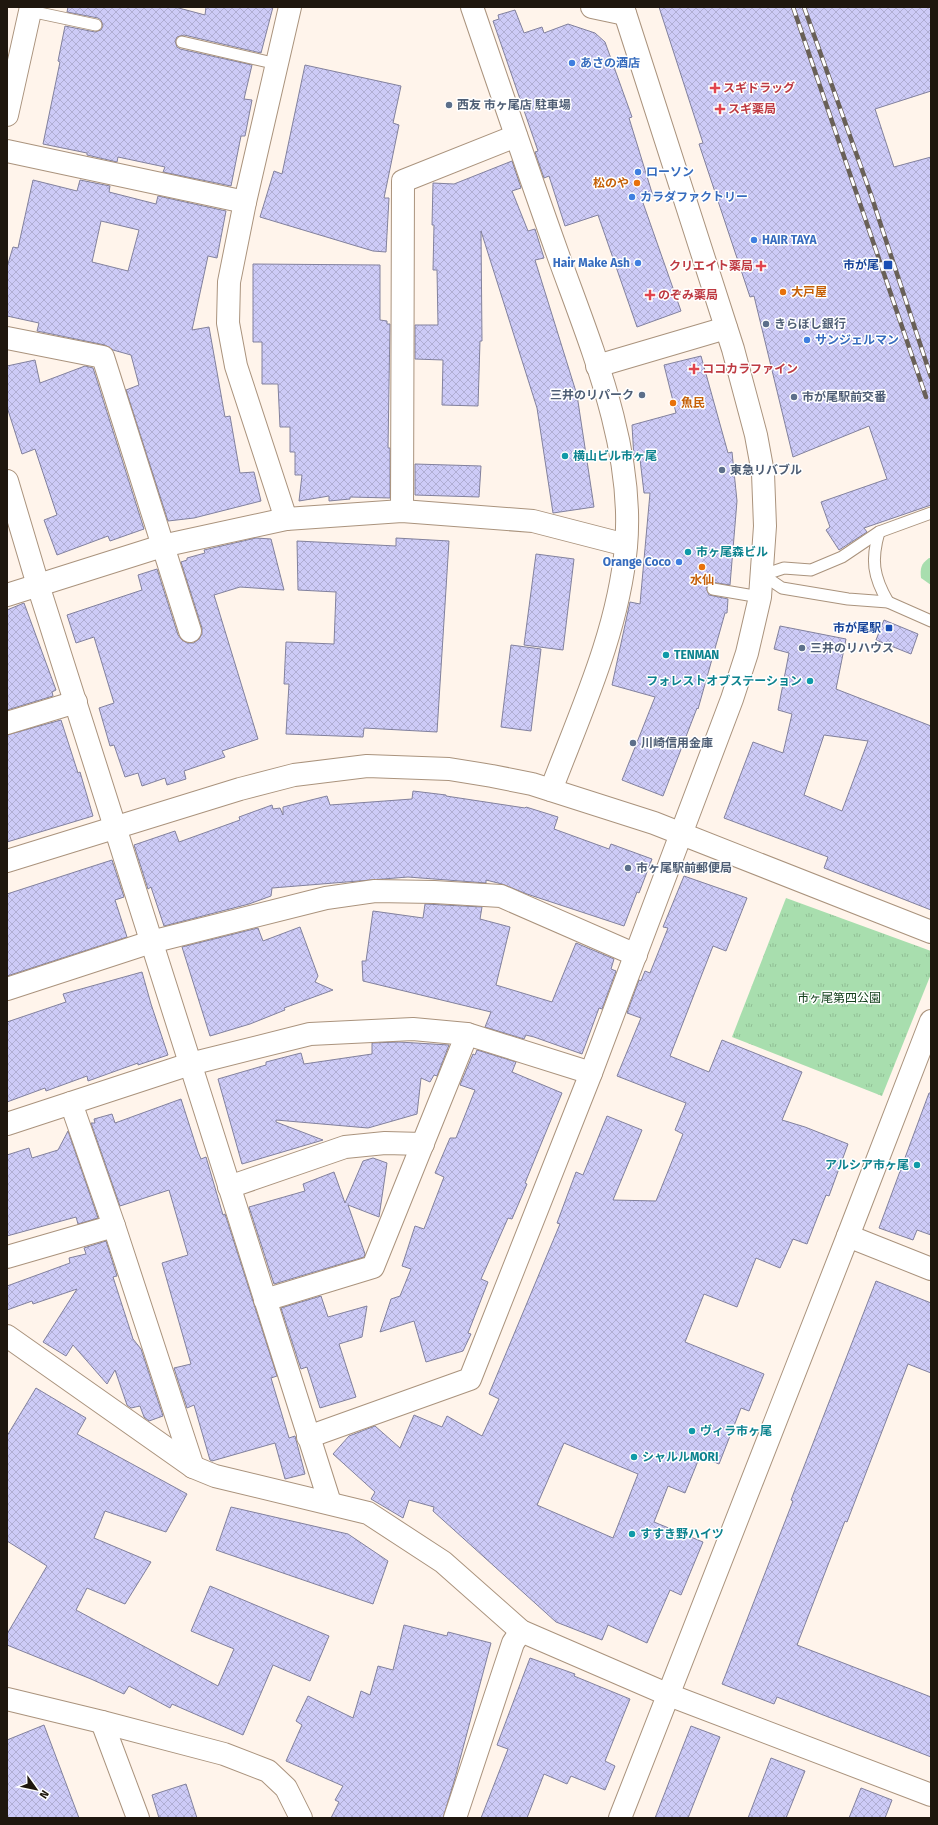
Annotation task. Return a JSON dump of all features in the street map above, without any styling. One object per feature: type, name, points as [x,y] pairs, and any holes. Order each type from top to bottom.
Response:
[{"type":"street","points":[[286,519],[236,366],[228,323],[229,282],[290,7]]},
{"type":"street","points":[[472,7],[597,366],[618,437],[626,498],[626,545],[620,589],[604,648],[551,790]]},
{"type":"street","points":[[308,1437],[470,1379],[591,1073],[732,699],[747,653],[760,597],[763,575],[765,526],[763,473],[756,435],[726,328],[624,11],[592,7]]},
{"type":"street","points":[[7,115],[30,9]]},
{"type":"street","points":[[402,511],[403,181],[516,136]]},
{"type":"street","points":[[7,151],[246,202]]},
{"type":"street","points":[[597,366],[726,328]]},
{"type":"street","points":[[7,338],[103,357],[190,631]]},
{"type":"street","points":[[7,481],[38,585],[330,1503]]},
{"type":"street","points":[[7,595],[162,546],[286,519],[402,511],[534,520],[626,545]]},
{"type":"street","points":[[7,724],[76,702]]},
{"type":"street","points":[[7,861],[115,828],[140,818],[294,775],[367,766],[449,769],[492,776],[551,790],[654,823],[931,932]]},
{"type":"street","points":[[7,990],[152,942],[326,898],[375,891],[434,892],[501,896],[636,956]]},
{"type":"street","points":[[620,1818],[931,1021]]},
{"type":"street","points":[[7,1124],[190,1064],[310,1034],[413,1029],[467,1034],[591,1073]]},
{"type":"street","points":[[265,1300],[373,1267],[467,1034]]},
{"type":"street","points":[[71,1103],[114,1226],[193,1467]]},
{"type":"street","points":[[229,1187],[345,1148],[385,1143],[423,1144]]},
{"type":"street","points":[[7,1257],[114,1226]]},
{"type":"street","points":[[848,1236],[931,1269]]},
{"type":"street","points":[[7,1336],[193,1467],[215,1476],[368,1513],[443,1562],[521,1631],[669,1695],[931,1795]]},
{"type":"street","points":[[455,1818],[513,1643],[521,1631]]},
{"type":"street","points":[[7,1699],[224,1754],[268,1771],[286,1788],[301,1818]]},
{"type":"street","points":[[102,1722],[138,1818]]},
{"type":"lane","points":[[30,9],[96,25]]},
{"type":"lane","points":[[182,42],[277,64]]},
{"type":"lane","points":[[763,575],[784,568],[812,570],[842,557],[879,532],[931,512]]},
{"type":"lane","points":[[879,532],[874,549],[874,566],[879,585],[888,602]]},
{"type":"lane","points":[[763,575],[782,588],[848,599],[888,602],[931,621]]},
{"type":"lane","points":[[713,589],[760,597]]},
{"type":"green space","points":[[931,558],[931,585],[921,578],[921,569],[923,564]]},
{"type":"green space","name":"市ヶ尾第四公園","points":[[786,898],[931,951],[931,974],[882,1096],[732,1037]]},
{"type":"building","points":[[68,7],[175,7],[205,15],[206,7],[273,7],[261,53],[184,35],[177,37],[175,41],[177,47],[180,49],[252,65],[244,99],[252,100],[245,136],[241,136],[231,186],[163,172],[165,167],[118,157],[117,162],[87,155],[87,153],[43,144],[60,62],[58,61],[65,26],[95,32],[101,30],[103,26],[101,20],[98,18],[67,12]]},
{"type":"building","points":[[659,7],[931,7],[931,91],[875,109],[894,167],[931,157],[931,505],[864,528],[867,532],[839,550],[826,530],[830,527],[821,502],[887,479],[869,426],[793,457],[754,296],[750,297],[699,144],[703,143]]},
{"type":"building","points":[[515,10],[524,33],[542,27],[544,33],[568,24],[595,33],[605,42],[632,117],[629,118],[653,196],[642,200],[681,311],[637,327],[598,215],[565,226],[549,176],[544,178],[535,152],[538,151],[493,21],[499,19],[498,15]]},
{"type":"building","points":[[305,65],[401,86],[393,123],[399,125],[384,198],[389,198],[386,252],[373,251],[260,217],[274,171],[282,174]]},
{"type":"building","points":[[512,161],[521,188],[512,191],[528,231],[535,229],[544,258],[535,260],[577,395],[594,507],[553,513],[537,408],[481,231],[482,341],[480,341],[478,406],[442,405],[443,360],[415,359],[415,325],[438,325],[437,270],[433,270],[433,183],[454,184]]},
{"type":"building","points":[[33,180],[77,191],[80,180],[110,186],[109,192],[156,204],[158,196],[226,211],[217,258],[208,256],[192,330],[209,327],[225,417],[230,416],[240,473],[254,472],[261,501],[194,518],[168,521],[126,390],[139,385],[131,355],[113,350],[105,345],[37,331],[39,323],[7,316],[7,267],[13,247],[18,248]],"holes":[[[101,221],[139,230],[128,271],[92,262]]]},
{"type":"building","points":[[253,264],[380,265],[380,320],[387,321],[387,324],[390,324],[388,448],[390,448],[390,498],[350,497],[350,499],[329,501],[329,496],[299,501],[302,475],[295,475],[295,452],[290,452],[290,427],[280,427],[278,384],[262,384],[262,342],[253,342]]},
{"type":"building","points":[[701,356],[728,453],[732,452],[737,501],[730,585],[711,582],[706,588],[709,595],[728,599],[727,613],[725,613],[698,709],[697,708],[663,796],[622,780],[655,697],[612,685],[630,602],[640,604],[650,493],[644,493],[640,459],[634,459],[632,425],[676,413],[664,365]]},
{"type":"building","points":[[35,360],[40,383],[85,366],[93,368],[144,529],[110,541],[108,536],[57,555],[44,520],[57,515],[35,449],[22,454],[7,407],[7,366]]},
{"type":"building","points":[[415,464],[481,466],[479,497],[415,495]]},
{"type":"building","points":[[256,538],[271,539],[284,590],[240,587],[214,595],[258,739],[222,751],[225,757],[184,771],[186,779],[167,785],[165,778],[142,786],[138,773],[125,777],[114,745],[110,746],[99,708],[114,703],[94,637],[76,643],[67,615],[142,590],[138,575],[157,569],[178,635],[187,643],[194,643],[202,634],[202,628],[181,562],[187,560],[187,558],[205,553],[204,550]]},
{"type":"building","points":[[396,538],[449,541],[437,732],[364,728],[363,737],[286,734],[289,684],[284,684],[286,642],[334,644],[336,592],[298,590],[297,541],[396,546]]},
{"type":"building","points":[[536,554],[574,559],[563,650],[524,645]]},
{"type":"building","points":[[24,603],[56,690],[52,692],[53,696],[7,710],[7,610]]},
{"type":"building","points":[[884,620],[918,634],[911,654],[876,640]]},
{"type":"building","points":[[780,626],[846,639],[836,689],[931,726],[931,910],[824,868],[828,857],[724,818],[753,742],[783,753],[792,714],[778,710],[789,653],[774,649]],"holes":[[[824,735],[868,741],[842,811],[804,795]]]},
{"type":"building","points":[[511,645],[541,649],[531,731],[501,727]]},
{"type":"building","points":[[61,720],[78,773],[80,772],[93,816],[7,842],[7,735]]},
{"type":"building","points":[[413,791],[526,807],[558,817],[554,829],[609,849],[611,844],[652,859],[624,926],[527,894],[502,884],[486,880],[486,883],[408,877],[272,888],[271,896],[249,904],[164,926],[151,887],[148,889],[134,845],[175,831],[179,842],[240,820],[239,817],[272,805],[273,809],[280,808],[283,815],[283,807],[327,796],[330,805],[412,799]]},
{"type":"building","points":[[112,860],[124,897],[115,900],[127,937],[7,976],[7,894]]},
{"type":"building","points":[[684,876],[747,898],[726,951],[713,946],[670,1056],[709,1072],[722,1040],[802,1072],[782,1120],[805,1127],[848,1144],[829,1196],[826,1195],[807,1244],[793,1239],[780,1268],[756,1258],[737,1307],[704,1294],[685,1342],[764,1374],[749,1411],[741,1408],[719,1464],[700,1456],[685,1493],[668,1486],[654,1522],[703,1542],[681,1595],[670,1590],[647,1643],[608,1625],[602,1640],[556,1622],[433,1511],[434,1507],[409,1500],[403,1518],[371,1499],[375,1492],[333,1454],[349,1436],[375,1426],[400,1448],[414,1415],[442,1427],[447,1416],[482,1436],[499,1399],[489,1394],[560,1224],[557,1223],[576,1172],[583,1175],[607,1116],[642,1130],[613,1200],[656,1201],[683,1134],[675,1130],[686,1103],[617,1076],[641,1018],[627,1013],[639,980],[641,981],[645,971],[650,973],[668,928],[663,927]],"holes":[[[564,1443],[638,1474],[613,1538],[537,1505]]]},
{"type":"building","points":[[425,904],[482,907],[480,919],[510,927],[496,985],[552,1002],[576,943],[614,959],[611,969],[616,971],[602,1009],[599,1008],[582,1054],[534,1037],[526,1035],[524,1039],[485,1027],[491,1012],[363,981],[362,961],[366,961],[373,911],[423,918]]},
{"type":"building","points":[[300,927],[318,976],[315,982],[333,990],[284,1008],[285,1010],[250,1024],[210,1036],[182,947],[258,928],[263,941]]},
{"type":"building","points":[[142,972],[168,1055],[138,1065],[138,1063],[88,1081],[87,1076],[46,1091],[45,1088],[7,1102],[7,1022],[66,1002],[63,994]]},
{"type":"building","points":[[399,1042],[449,1045],[437,1076],[434,1075],[430,1082],[421,1078],[417,1114],[368,1128],[276,1120],[276,1122],[323,1140],[242,1164],[218,1079],[266,1065],[266,1062],[301,1053],[304,1064],[372,1054],[372,1043]]},
{"type":"building","points":[[477,1050],[516,1062],[512,1072],[562,1093],[512,1219],[508,1218],[481,1279],[488,1282],[468,1333],[471,1334],[463,1351],[426,1362],[414,1321],[380,1332],[391,1299],[400,1296],[411,1269],[402,1266],[415,1226],[424,1229],[444,1177],[435,1173],[450,1138],[456,1138],[475,1090],[460,1085],[473,1054],[475,1055]]},
{"type":"building","name":"アルシア市ヶ尾","points":[[929,1093],[931,1093],[931,1235],[917,1230],[913,1240],[879,1228]]},
{"type":"building","points":[[181,1099],[198,1152],[201,1159],[206,1157],[223,1215],[225,1214],[277,1376],[271,1378],[289,1438],[295,1436],[305,1474],[285,1479],[275,1443],[212,1461],[210,1460],[194,1405],[187,1408],[174,1368],[191,1364],[162,1263],[188,1255],[169,1190],[120,1206],[91,1123],[95,1123],[94,1119],[112,1114],[115,1123]]},
{"type":"building","points":[[68,1131],[98,1218],[78,1224],[76,1217],[7,1236],[7,1155],[29,1148],[32,1158],[58,1150]]},
{"type":"building","points":[[373,1158],[387,1163],[379,1217],[348,1205],[365,1254],[364,1257],[274,1284],[249,1207],[305,1191],[303,1184],[334,1172],[345,1203],[363,1161]]},
{"type":"building","points":[[106,1241],[117,1276],[113,1277],[133,1339],[141,1349],[163,1416],[149,1421],[144,1417],[140,1406],[131,1408],[127,1405],[115,1370],[107,1384],[73,1345],[66,1356],[43,1342],[77,1289],[33,1304],[32,1301],[7,1310],[7,1286],[70,1263],[69,1258],[86,1254],[84,1248]]},
{"type":"building","points":[[876,1281],[931,1303],[931,1373],[908,1364],[847,1522],[845,1521],[797,1645],[931,1697],[931,1757],[777,1697],[774,1704],[722,1684],[793,1501],[791,1500]]},
{"type":"building","points":[[321,1296],[328,1317],[367,1306],[362,1337],[339,1344],[356,1397],[320,1408],[307,1367],[301,1369],[281,1308]]},
{"type":"building","points":[[36,1388],[86,1418],[77,1434],[187,1494],[166,1532],[105,1511],[94,1538],[151,1562],[125,1604],[87,1588],[76,1610],[218,1686],[234,1649],[191,1631],[210,1586],[329,1636],[310,1681],[273,1665],[243,1735],[172,1704],[170,1708],[129,1686],[124,1694],[7,1645],[7,1634],[47,1566],[7,1541],[7,1436]]},
{"type":"building","points":[[231,1507],[348,1534],[388,1561],[373,1604],[216,1550]]},
{"type":"building","points":[[404,1625],[447,1636],[448,1632],[491,1643],[443,1818],[331,1818],[339,1802],[335,1800],[343,1786],[286,1761],[302,1725],[296,1721],[308,1696],[353,1718],[361,1691],[370,1695],[378,1666],[393,1670]]},
{"type":"building","points":[[530,1658],[575,1674],[574,1676],[630,1699],[605,1761],[615,1766],[605,1790],[571,1776],[567,1784],[544,1774],[527,1818],[481,1818],[508,1749],[497,1745]]},
{"type":"building","points":[[44,1725],[79,1818],[7,1818],[7,1740]]},
{"type":"building","points":[[691,1726],[720,1737],[688,1818],[655,1818]]},
{"type":"building","points":[[771,1758],[805,1771],[786,1818],[748,1818]]},
{"type":"building","points":[[186,1784],[197,1818],[159,1818],[152,1795]]},
{"type":"building","points":[[861,1788],[892,1800],[885,1818],[849,1818]]},
{"type":"railway","points":[[793,7],[926,397]]},
{"type":"railway","points":[[804,7],[871,195],[931,377]]},
{"type":"place","name":"あさの酒店","points":[[572,63]]},
{"type":"place","name":"スギドラッグ","points":[[715,88]]},
{"type":"place","name":"西友 市ヶ尾店 駐車場","points":[[449,105]]},
{"type":"place","name":"スギ薬局","points":[[720,109]]},
{"type":"place","name":"ローソン","points":[[638,172]]},
{"type":"place","name":"松のや","points":[[637,183]]},
{"type":"place","name":"カラダファクトリー","points":[[632,197]]},
{"type":"place","name":"HAIR TAYA","points":[[754,240]]},
{"type":"place","name":"Hair Make Ash","points":[[638,263]]},
{"type":"place","name":"市が尾","points":[[888,265]]},
{"type":"place","name":"クリエイト薬局","points":[[761,266]]},
{"type":"place","name":"大戸屋","points":[[783,292]]},
{"type":"place","name":"のぞみ薬局","points":[[650,295]]},
{"type":"place","name":"きらぼし銀行","points":[[766,324]]},
{"type":"place","name":"サンジェルマン","points":[[807,340]]},
{"type":"place","name":"ココカラファイン","points":[[694,369]]},
{"type":"place","name":"三井のリパーク","points":[[642,395]]},
{"type":"place","name":"市が尾駅前交番","points":[[794,397]]},
{"type":"place","name":"魚民","points":[[673,403]]},
{"type":"place","name":"横山ビル市ヶ尾","points":[[565,456]]},
{"type":"place","name":"東急リバブル","points":[[722,470]]},
{"type":"place","name":"市ヶ尾森ビル","points":[[688,552]]},
{"type":"place","name":"Orange Coco","points":[[679,562]]},
{"type":"place","name":"水仙","points":[[702,567]]},
{"type":"place","name":"市が尾駅","points":[[889,628]]},
{"type":"place","name":"三井のリハウス","points":[[802,648]]},
{"type":"place","name":"TENMAN","points":[[666,655]]},
{"type":"place","name":"フォレストオブステーション","points":[[810,681]]},
{"type":"place","name":"川崎信用金庫","points":[[633,743]]},
{"type":"place","name":"市ヶ尾駅前郵便局","points":[[628,868]]},
{"type":"place","name":"アルシア市ヶ尾","points":[[917,1165]]},
{"type":"place","name":"ヴィラ市ヶ尾","points":[[692,1431]]},
{"type":"place","name":"シャルルMORI","points":[[634,1457]]},
{"type":"place","name":"すすき野ハイツ","points":[[632,1534]]}]
